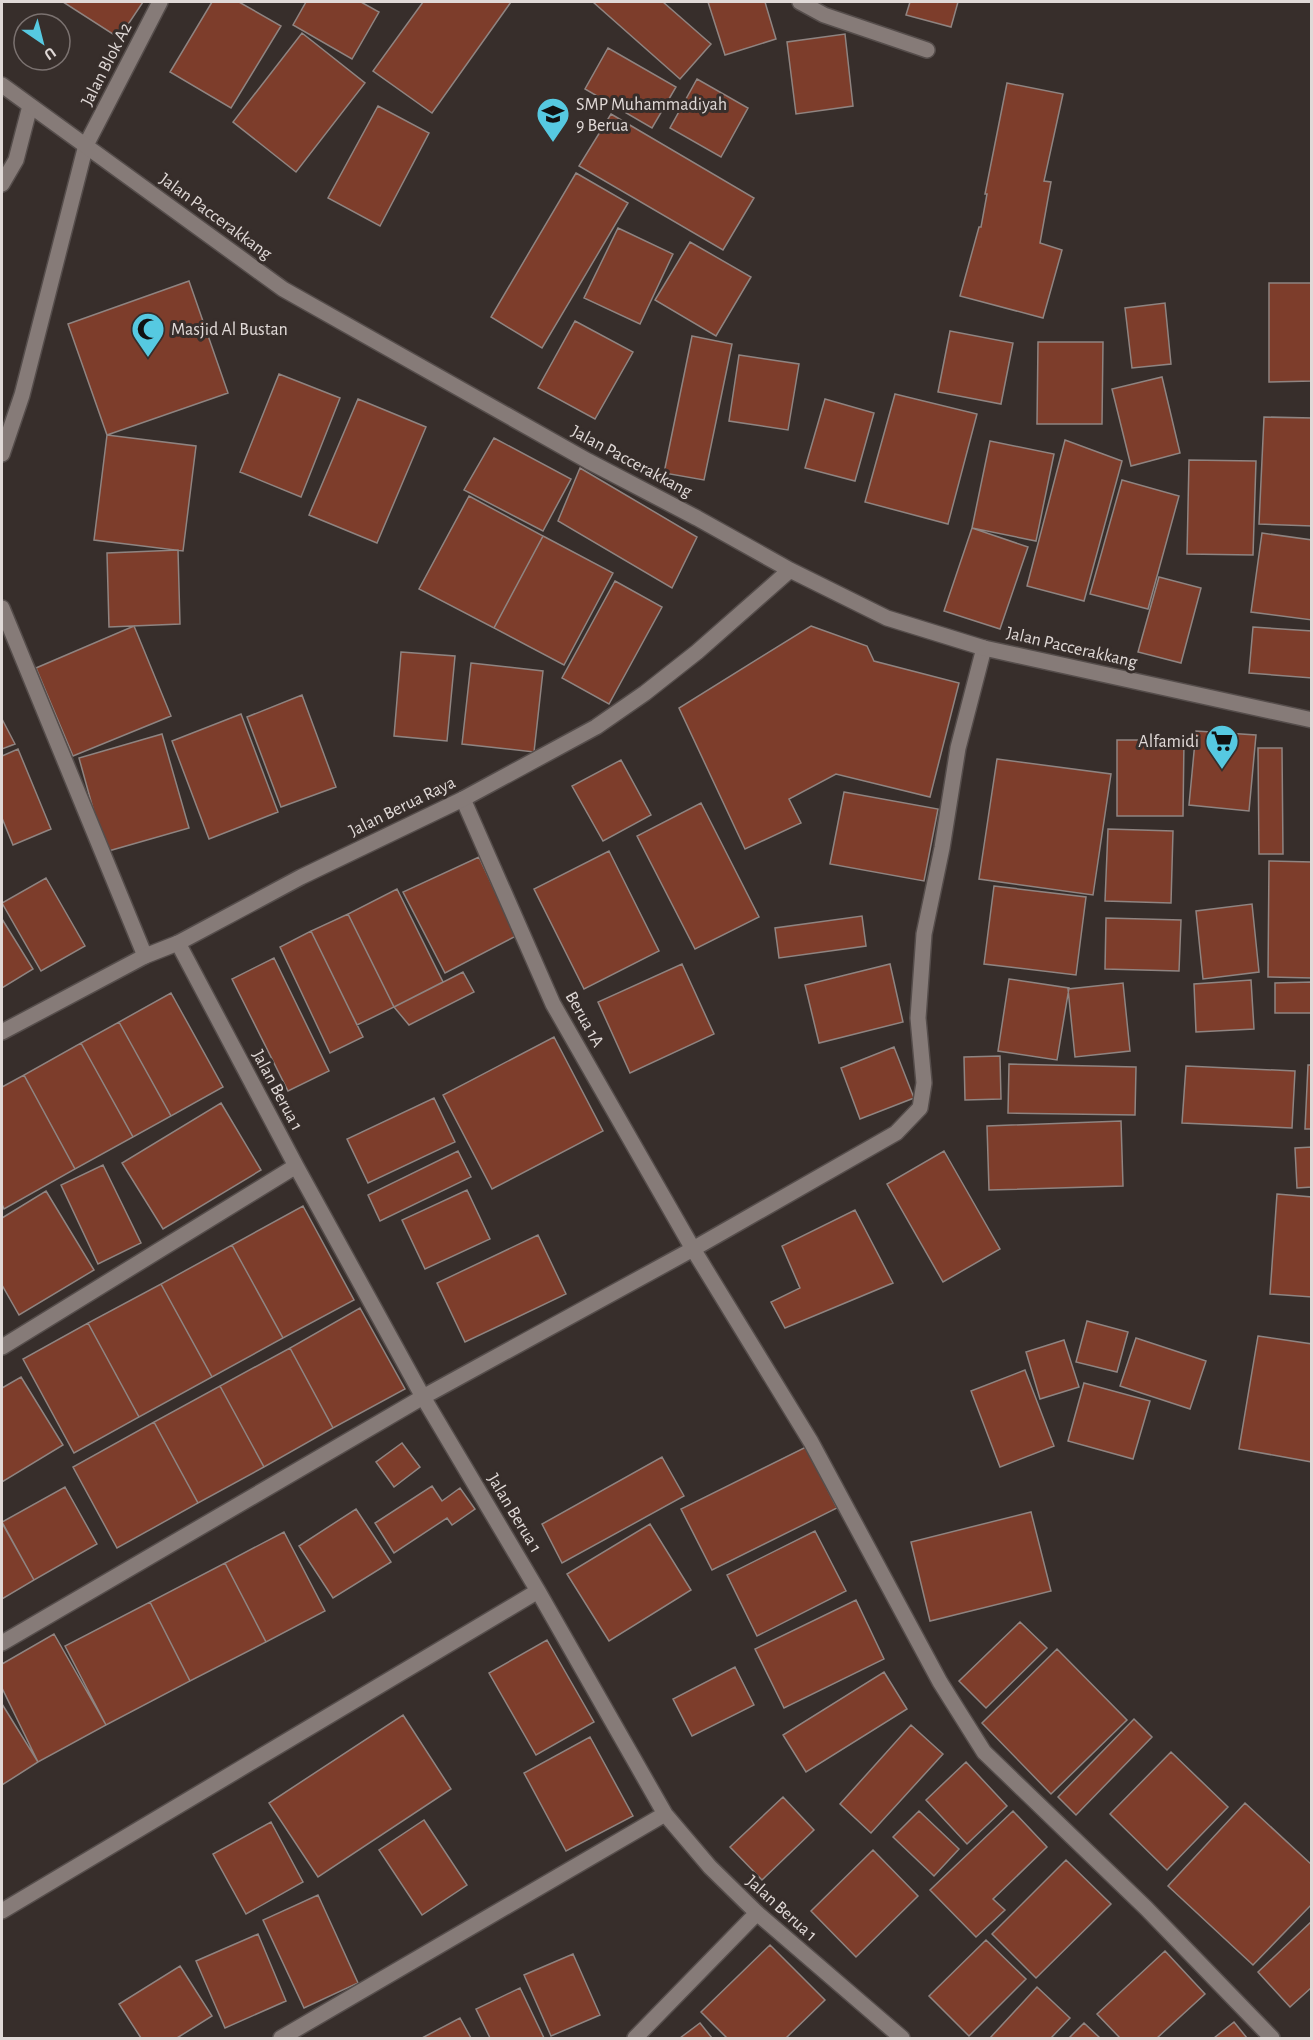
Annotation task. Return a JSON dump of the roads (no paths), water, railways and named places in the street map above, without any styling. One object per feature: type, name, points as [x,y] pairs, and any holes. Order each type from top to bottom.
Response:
[{"type":"street","name":"Jalan Blok A2","points":[[2,454],[22,395],[86,145],[160,2]]},
{"type":"street","points":[[800,2],[824,15],[927,50]]},
{"type":"street","name":"Jalan Paccerakkang","points":[[2,86],[283,289],[588,461],[790,570],[887,618],[984,648],[1311,720]]},
{"type":"street","points":[[2,184],[16,160],[30,106]]},
{"type":"street","name":"Jalan Berua Raya","points":[[2,1032],[145,956],[178,943],[301,877],[463,799],[606,720],[697,652],[790,570]]},
{"type":"street","points":[[2,609],[145,956]]},
{"type":"street","points":[[2,1643],[423,1397],[693,1249],[897,1132],[920,1108],[924,1083],[918,1018],[924,934],[942,848],[958,748],[984,648]]},
{"type":"street","name":"Berua 1A","points":[[463,799],[553,1004],[693,1249],[811,1442],[940,1682],[984,1752],[1146,1908],[1272,2038]]},
{"type":"street","name":"Jalan Berua 1","points":[[178,943],[296,1166],[423,1397],[538,1591],[665,1814],[710,1867],[757,1913],[902,2038]]},
{"type":"street","points":[[2,1347],[296,1166]]},
{"type":"street","points":[[2,1911],[538,1591]]},
{"type":"street","points":[[281,2038],[665,1814]]},
{"type":"street","points":[[635,2038],[757,1913]]},
{"type":"place","name":"SMP Muhammadiyah 9 Berua","points":[[553,143]]},
{"type":"place","name":"Masjid Al Bustan","points":[[148,358]]},
{"type":"place","name":"Alfamidi","points":[[1222,770]]}]
